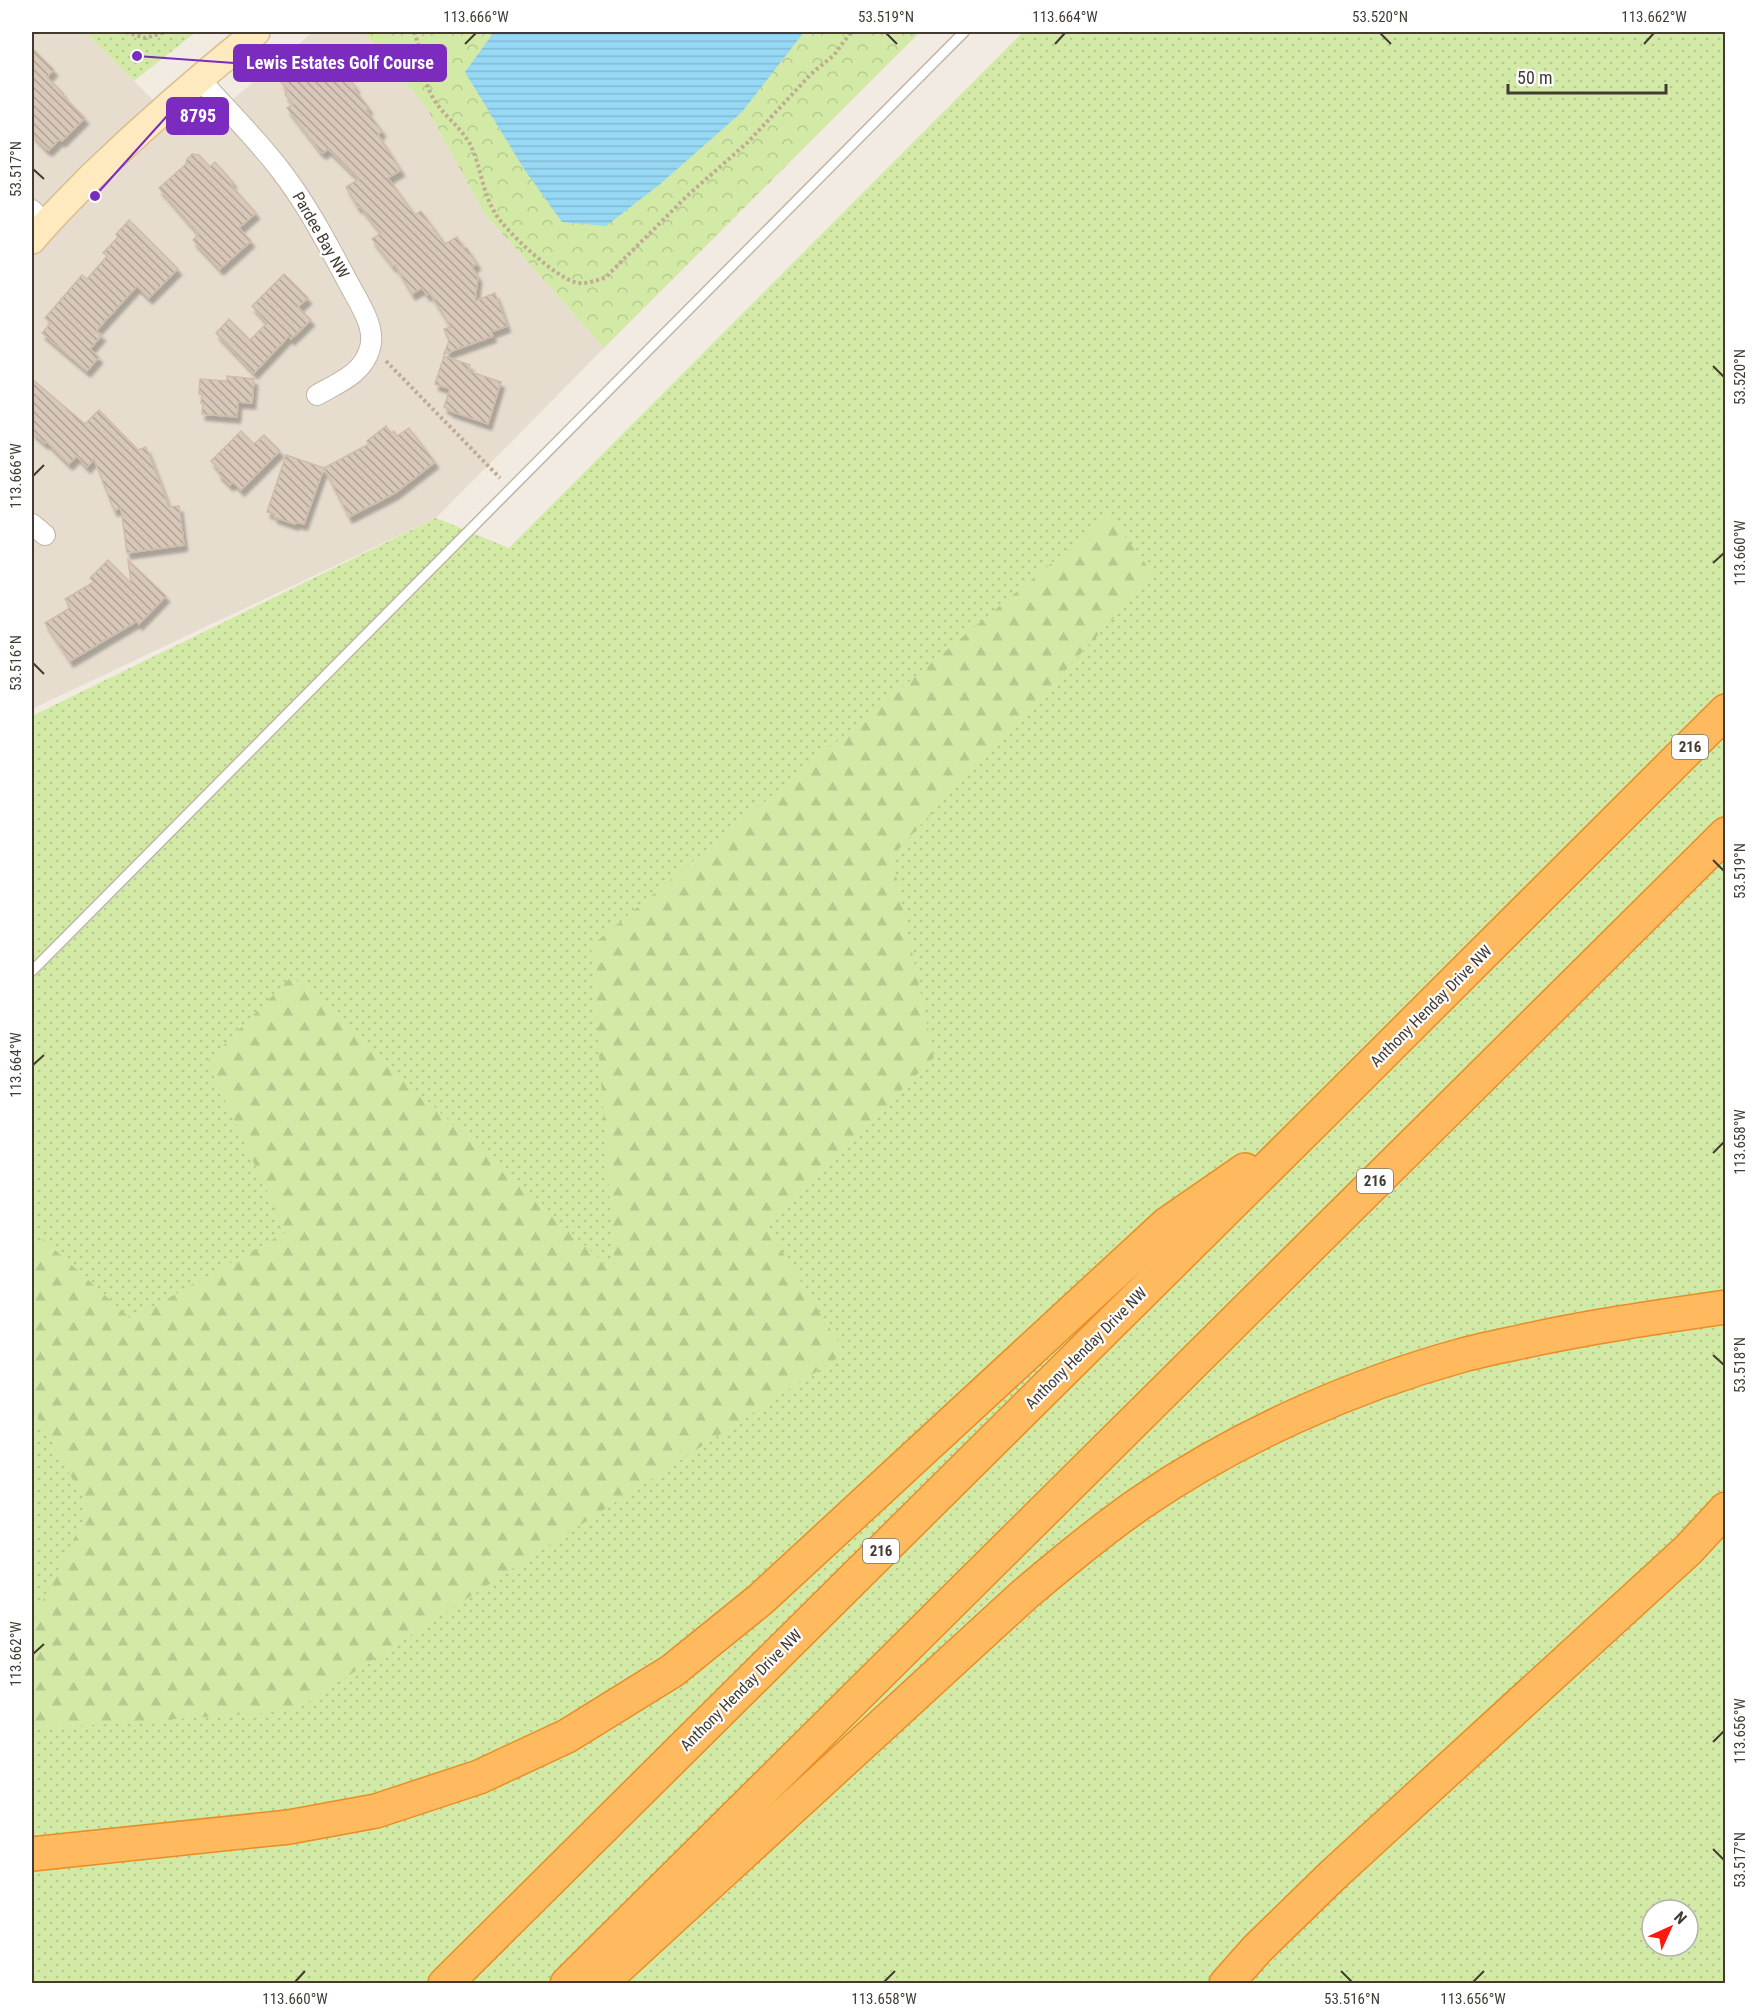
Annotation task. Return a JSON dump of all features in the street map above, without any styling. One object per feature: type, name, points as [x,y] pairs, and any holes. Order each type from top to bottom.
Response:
[{"type":"highway","name":"Anthony Henday Drive NW","points":[[445,1983],[1317,1119],[1725,711]]},
{"type":"highway","name":"216","points":[[567,1983],[1725,834]]},
{"type":"highway","points":[[32,1854],[289,1827],[376,1811],[479,1777],[567,1736],[672,1671],[716,1637],[769,1591],[1167,1224],[1317,1119]]},
{"type":"highway","points":[[600,1983],[1025,1594],[1080,1548],[1139,1504],[1212,1458],[1300,1414],[1374,1384],[1463,1355],[1569,1332],[1725,1307]]},
{"type":"highway","points":[[1226,1983],[1257,1949],[1334,1874],[1688,1550],[1725,1509]]},
{"type":"street","points":[[36,225],[199,78],[256,32]]},
{"type":"street","name":"Pardee Bay NW","points":[[199,78],[261,145],[303,202],[360,306],[369,325],[371,345]]},
{"type":"street","points":[[317,395],[358,371],[367,358],[371,345]]},
{"type":"lane","points":[[32,971],[964,32]]},
{"type":"path","points":[[126,32],[145,38],[166,32]]},
{"type":"path","points":[[414,32],[420,47],[430,93],[468,141],[477,160],[494,213],[521,244],[567,280],[579,283],[605,278],[687,195],[748,142],[810,74],[834,55],[850,32]]},
{"type":"path","points":[[371,345],[510,489]]},
{"type":"shaded area","points":[[32,32],[85,32],[189,136],[313,32],[364,32],[426,107],[484,213],[604,348],[436,518],[32,709]]},
{"type":"green space","points":[[85,32],[196,32],[134,81]]},
{"type":"green space","points":[[364,32],[920,32],[604,348],[484,213],[426,107]]},
{"type":"green space","points":[[1023,32],[1725,32],[1725,1983],[32,1984],[32,716],[436,518],[509,548]]},
{"type":"green space","points":[[1109,515],[1154,575],[892,856],[934,1057],[767,1227],[845,1353],[294,1711],[32,1729],[32,1622],[89,1509],[32,1406],[32,1258],[43,1239],[131,1319],[286,1232],[207,1062],[292,976],[615,1273],[591,946]]},
{"type":"water","points":[[494,32],[804,32],[742,112],[659,185],[606,226],[562,222],[524,169],[465,72]]},
{"type":"building","points":[[32,48],[54,70],[47,77],[85,118],[62,141],[60,139],[49,150],[32,134]]},
{"type":"building","points":[[323,49],[356,87],[354,89],[369,108],[366,110],[382,131],[378,135],[401,170],[388,178],[415,215],[421,211],[445,244],[457,237],[464,248],[467,248],[477,264],[472,267],[478,277],[475,301],[495,293],[507,326],[491,332],[493,336],[444,354],[449,341],[444,329],[451,327],[430,293],[427,295],[422,288],[412,294],[395,265],[393,266],[372,239],[381,233],[360,206],[358,207],[346,187],[359,179],[328,149],[323,153],[319,150],[287,108],[293,104],[285,94],[288,91],[281,82]]},
{"type":"building","points":[[192,154],[199,155],[210,167],[215,162],[233,182],[231,185],[256,213],[239,228],[251,241],[220,269],[193,240],[199,234],[159,188],[186,164]]},
{"type":"building","points":[[129,220],[178,269],[149,298],[137,286],[96,331],[102,335],[90,349],[99,357],[87,371],[42,333],[51,323],[45,318],[82,275],[87,279],[107,256],[103,253],[118,237],[116,234]]},
{"type":"building","points":[[284,274],[308,298],[298,307],[311,320],[291,339],[289,336],[254,373],[216,333],[229,319],[250,340],[267,323],[252,306]]},
{"type":"building","points":[[444,356],[470,365],[468,371],[501,382],[488,424],[444,407],[450,389],[435,384]]},
{"type":"building","points":[[227,376],[254,379],[252,403],[238,402],[237,417],[202,414],[202,394],[199,394],[200,379],[227,381]]},
{"type":"building","points":[[32,379],[85,424],[99,410],[138,450],[146,447],[169,507],[179,506],[184,545],[127,553],[121,508],[114,510],[94,459],[87,467],[77,456],[69,464],[46,441],[45,443],[32,432]]},
{"type":"building","points":[[386,426],[391,433],[394,431],[397,436],[409,428],[435,462],[395,493],[349,517],[324,468],[369,444],[367,441]]},
{"type":"building","points":[[241,431],[254,444],[264,435],[280,451],[241,490],[233,482],[230,485],[218,473],[220,471],[211,461]]},
{"type":"building","points":[[286,455],[324,468],[304,524],[296,522],[295,524],[274,517],[275,514],[267,512]]},
{"type":"building","points":[[108,560],[131,583],[128,560],[166,596],[139,624],[137,621],[70,661],[45,623],[70,608],[65,599],[94,582],[90,578]]},
{"type":"place","name":"Lewis Estates Golf Course","points":[[137,56]]},
{"type":"place","name":"8795","points":[[95,196]]}]
